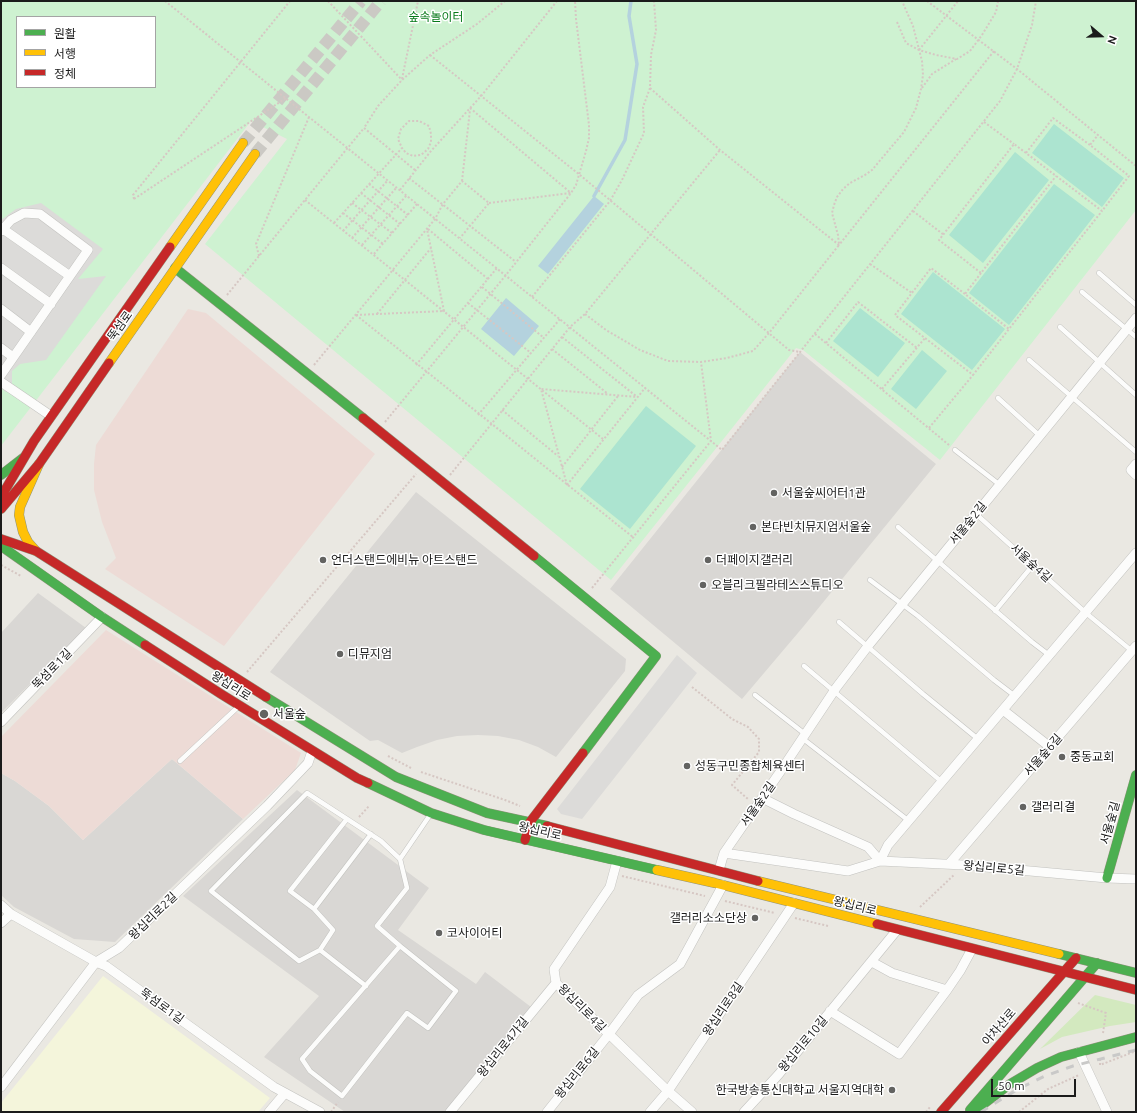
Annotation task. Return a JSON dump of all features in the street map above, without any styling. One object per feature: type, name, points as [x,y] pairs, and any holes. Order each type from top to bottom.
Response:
[{"type":"main road","name":"뚝섬로","points":[[1,497],[23,458],[51,416],[244,143]]},
{"type":"main road","name":"뚝섬로","points":[[1,509],[39,464],[255,154]]},
{"type":"main road","points":[[175,268],[585,597],[656,656],[530,822],[525,840]]},
{"type":"main road","points":[[1,475],[23,458]]},
{"type":"main road","points":[[36,551],[28,542],[23,532],[19,515],[22,501],[39,464]]},
{"type":"main road","name":"왕십리로","points":[[1,539],[36,551],[396,777],[487,813],[530,822],[910,918],[1136,973]]},
{"type":"main road","name":"왕십리로","points":[[1,546],[102,617],[312,751],[357,778],[431,813],[484,830],[723,885],[1086,978],[1135,988]]},
{"type":"main road","name":"서울숲길","points":[[1107,878],[1136,774]]},
{"type":"main road","name":"아차산로","points":[[941,1112],[1076,958]]},
{"type":"main road","points":[[967,1112],[1086,978],[1096,963]]},
{"type":"main road","points":[[973,1112],[1010,1084],[1037,1068],[1061,1057],[1136,1038]]},
{"type":"street","points":[[1,375],[51,304],[88,250],[40,214],[24,213],[11,220],[2,230],[70,276]]},
{"type":"street","points":[[1,268],[51,304]]},
{"type":"street","points":[[1,309],[31,332]]},
{"type":"street","name":"서울숲2길","points":[[724,853],[833,691],[902,604],[1136,318]]},
{"type":"street","points":[[1,348],[13,357]]},
{"type":"street","points":[[1,382],[51,416]]},
{"type":"street","points":[[1136,464],[1131,470],[1136,475]]},
{"type":"street","points":[[759,802],[806,819],[868,846],[880,861],[888,845],[1136,553]]},
{"type":"street","name":"뚝섬로1길","points":[[1,722],[102,617]]},
{"type":"street","name":"서울숲6길","points":[[949,864],[1134,649]]},
{"type":"street","points":[[1003,710],[1050,747]]},
{"type":"street","name":"왕십리로2길","points":[[1,1087],[96,962],[119,948],[267,806],[308,763],[312,751]]},
{"type":"street","points":[[718,870],[724,853]]},
{"type":"street","name":"왕십리로5길","points":[[724,853],[848,872],[880,861],[964,865],[1107,878],[1136,879]]},
{"type":"street","name":"왕십리로4길","points":[[617,861],[610,887],[554,969],[556,983],[668,1091],[692,1112]]},
{"type":"street","name":"왕십리로6길","points":[[546,1112],[609,1034],[638,995],[680,964],[723,885]]},
{"type":"street","name":"왕십리로8길","points":[[650,1112],[668,1091],[794,903]]},
{"type":"street","name":"뚝섬로1길","points":[[1,905],[12,914],[96,962],[106,966],[268,1082],[320,1112]]},
{"type":"street","points":[[1,923],[12,914]]},
{"type":"street","name":"왕십리로10길","points":[[744,1112],[779,1074],[897,930]]},
{"type":"street","name":"왕십리로10길","points":[[830,1011],[899,1054],[947,990],[972,949]]},
{"type":"street","points":[[872,962],[892,973],[947,990]]},
{"type":"street","name":"왕십리로4가길","points":[[450,1112],[556,983]]},
{"type":"street","points":[[1079,1052],[1107,1112]]},
{"type":"street","points":[[269,1112],[285,1093]]},
{"type":"lane","points":[[1099,272],[1136,305]]},
{"type":"lane","points":[[1082,292],[1136,337]]},
{"type":"lane","points":[[1060,327],[1136,395]]},
{"type":"lane","points":[[1029,360],[1136,452]]},
{"type":"lane","points":[[998,398],[1040,436]]},
{"type":"lane","points":[[955,450],[1000,485]]},
{"type":"lane","name":"서울숲4길","points":[[976,514],[1086,612],[1134,649]]},
{"type":"lane","points":[[898,527],[995,611],[1049,655]]},
{"type":"lane","points":[[995,611],[1033,565]]},
{"type":"lane","points":[[870,580],[902,604],[1015,696]]},
{"type":"lane","points":[[839,622],[978,739]]},
{"type":"lane","points":[[804,666],[942,782]]},
{"type":"lane","points":[[755,695],[909,821]]},
{"type":"lane","points":[[180,761],[240,705]]},
{"type":"lane","points":[[347,819],[290,891],[314,909],[333,930],[320,950],[299,961],[211,891],[307,793],[381,841],[400,859],[407,888],[377,926],[456,991],[428,1028],[407,1013],[342,1096],[310,1072],[302,1060],[400,946]]},
{"type":"lane","points":[[400,859],[431,813]]},
{"type":"lane","points":[[314,909],[371,834]]},
{"type":"lane","points":[[320,950],[366,986]]},
{"type":"path","points":[[165,1],[722,450],[1000,101],[1017,69],[1032,24],[1036,1]]},
{"type":"path","points":[[286,98],[134,199],[133,195],[290,1]]},
{"type":"path","points":[[328,1],[402,80]]},
{"type":"path","points":[[402,80],[418,1]]},
{"type":"path","points":[[220,304],[364,128],[378,106],[402,80],[430,55],[477,24],[505,1]]},
{"type":"path","points":[[400,190],[431,151],[482,95],[557,1]]},
{"type":"path","points":[[377,430],[506,275],[571,193],[580,175],[589,138],[589,125],[575,1]]},
{"type":"path","points":[[532,297],[610,202],[644,133],[643,107],[650,88],[651,55],[656,30],[654,1]]},
{"type":"path","points":[[839,245],[832,213],[837,197],[850,183],[872,170],[904,132],[916,108],[921,89],[923,75],[919,50],[913,26],[902,1]]},
{"type":"path","points":[[927,1],[1017,69],[1136,166]]},
{"type":"path","points":[[919,50],[958,1]]},
{"type":"path","points":[[921,89],[932,74],[970,51],[979,40],[996,12],[998,1]]},
{"type":"path","points":[[897,22],[906,43],[919,50],[936,55],[957,58]]},
{"type":"path","points":[[585,314],[606,330],[640,350],[668,361],[701,362],[727,358],[753,351],[769,333],[994,51]]},
{"type":"path","points":[[430,55],[482,95],[580,175],[610,202],[789,350],[800,352]]},
{"type":"path","points":[[650,88],[720,150],[839,245]]},
{"type":"path","points":[[307,374],[435,219],[443,204],[462,181],[470,108]]},
{"type":"path","points":[[470,108],[571,193]]},
{"type":"path","points":[[259,256],[256,244],[309,117]]},
{"type":"path","points":[[929,428],[973,375],[1129,176],[1053,118],[1026,153]]},
{"type":"path","points":[[409,121],[419,121],[428,126],[431,134],[431,142],[428,149],[421,155],[413,156],[406,153],[402,148],[398,139],[401,129],[409,121]]},
{"type":"path","points":[[984,122],[1102,211]]},
{"type":"path","points":[[364,128],[415,170]]},
{"type":"path","points":[[1090,146],[1098,135]]},
{"type":"path","points":[[981,273],[939,240],[1014,144]]},
{"type":"path","points":[[334,223],[402,148]]},
{"type":"path","points":[[443,483],[562,336],[585,314],[720,150]]},
{"type":"path","points":[[965,294],[1056,176]]},
{"type":"path","points":[[409,178],[516,262]]},
{"type":"path","points":[[343,231],[388,180]]},
{"type":"path","points":[[462,181],[489,202],[571,193]]},
{"type":"path","points":[[369,184],[408,215]]},
{"type":"path","points":[[352,238],[397,187]]},
{"type":"path","points":[[361,193],[400,224]]},
{"type":"path","points":[[362,246],[407,195]]},
{"type":"path","points":[[305,200],[603,439]]},
{"type":"path","points":[[352,202],[392,233]]},
{"type":"path","points":[[460,238],[489,202]]},
{"type":"path","points":[[374,255],[417,204]]},
{"type":"path","points":[[913,211],[944,235]]},
{"type":"path","points":[[343,213],[383,244]]},
{"type":"path","points":[[427,228],[444,311]]},
{"type":"path","points":[[427,228],[488,279]]},
{"type":"path","points":[[377,314],[431,248]]},
{"type":"path","points":[[870,264],[912,293]]},
{"type":"path","points":[[416,365],[497,268]]},
{"type":"path","points":[[973,375],[895,315],[931,268],[1009,329]]},
{"type":"path","points":[[481,287],[544,338]]},
{"type":"path","points":[[826,344],[858,302],[917,348]]},
{"type":"path","points":[[468,303],[531,353]]},
{"type":"path","points":[[356,315],[444,311]]},
{"type":"path","points":[[356,315],[490,425],[634,538]]},
{"type":"path","points":[[478,415],[560,319]]},
{"type":"path","points":[[815,334],[955,450]]},
{"type":"path","points":[[562,336],[637,397]]},
{"type":"path","points":[[882,390],[925,338]]},
{"type":"path","points":[[552,349],[609,395]]},
{"type":"path","points":[[585,597],[712,441],[701,362]]},
{"type":"path","points":[[567,486],[644,388]]},
{"type":"path","points":[[541,389],[637,397]]},
{"type":"path","points":[[541,389],[567,486]]},
{"type":"path","points":[[562,466],[618,396]]},
{"type":"path","points":[[502,410],[559,457]]},
{"type":"path","points":[[240,680],[422,466]]},
{"type":"path","points":[[692,687],[732,720],[748,727],[759,739],[759,752],[732,785],[759,802]]},
{"type":"path","points":[[354,823],[369,806]]},
{"type":"path","points":[[910,918],[964,865]]},
{"type":"path","points":[[1019,1112],[1048,1089],[1100,1065]]},
{"type":"path","points":[[331,1112],[342,1096]]},
{"type":"shaded area","points":[[41,203],[103,249],[78,279],[106,276],[46,360],[20,364],[12,371],[12,384],[6,392],[1,388],[1,220],[16,209]]},
{"type":"shaded area","points":[[188,309],[206,313],[375,454],[224,646],[105,569],[116,558],[102,522],[94,490],[96,445]]},
{"type":"shaded area","points":[[800,352],[936,464],[803,627],[742,699],[610,589]]},
{"type":"shaded area","points":[[416,492],[626,659],[625,671],[556,757],[538,747],[519,740],[498,736],[478,735],[457,736],[437,740],[402,753],[378,740],[370,741],[270,672]]},
{"type":"shaded area","points":[[38,593],[86,628],[1,713],[1,633]]},
{"type":"shaded area","points":[[106,630],[301,753],[295,770],[243,819],[172,759],[83,840],[49,806],[15,781],[1,773],[1,737]]},
{"type":"shaded area","points":[[677,655],[697,673],[582,819],[561,814],[557,809]]},
{"type":"shaded area","points":[[172,759],[243,819],[115,942],[74,939],[14,907],[1,895],[1,773],[15,781],[49,806],[83,840]]},
{"type":"shaded area","points":[[297,790],[429,888],[398,930],[476,984],[485,972],[531,1007],[445,1112],[345,1112],[264,1057],[319,996],[183,896]]},
{"type":"shaded area","points":[[103,976],[270,1098],[258,1112],[1,1112],[1,1103]]},
{"type":"green space","name":"숲속놀이터","points":[[1,1],[1136,1],[1136,210],[940,460],[803,350],[796,348],[611,580],[205,244],[287,139],[251,121],[1,446]]},
{"type":"green space","points":[[1054,124],[1124,178],[1102,207],[1032,153]]},
{"type":"green space","points":[[1015,152],[1049,180],[983,263],[949,235]]},
{"type":"green space","points":[[1054,184],[1095,215],[1009,325],[969,293]]},
{"type":"green space","points":[[933,272],[1005,329],[972,370],[901,314]]},
{"type":"green space","points":[[860,308],[905,343],[878,377],[833,341]]},
{"type":"green space","points":[[922,350],[947,371],[916,409],[891,389]]},
{"type":"green space","points":[[646,406],[696,446],[630,529],[580,489]]},
{"type":"green space","points":[[1095,995],[1136,1005],[1136,1022],[1110,1026],[1062,1037],[1040,1049]]},
{"type":"water","points":[[594,196],[604,204],[548,274],[538,266]]},
{"type":"water","points":[[506,298],[539,326],[514,356],[481,329]]},
{"type":"waterway","points":[[594,196],[625,140],[637,64],[629,16],[631,1]]},
{"type":"tunnel","points":[[243,143],[361,1]]},
{"type":"tunnel","points":[[255,154],[381,1]]},
{"type":"railway","points":[[981,1112],[1018,1089],[1045,1076],[1073,1066],[1136,1050]]},
{"type":"traffic: fast","points":[[175,268],[363,418]]},
{"type":"traffic: fast","points":[[1,475],[23,458]]},
{"type":"traffic: fast","points":[[1,546],[102,617],[145,645]]},
{"type":"traffic: fast","points":[[534,556],[656,656],[583,753]]},
{"type":"traffic: fast","points":[[266,697],[396,777],[487,813],[547,826]]},
{"type":"traffic: fast","points":[[1107,878],[1136,775]]},
{"type":"traffic: fast","points":[[368,783],[431,813],[484,830],[657,870]]},
{"type":"traffic: fast","points":[[1059,954],[1136,973]]},
{"type":"traffic: fast","points":[[970,1110],[1097,963]]},
{"type":"traffic: fast","points":[[973,1112],[1010,1084],[1037,1068],[1061,1057],[1136,1037]]},
{"type":"traffic: slow","points":[[170,247],[243,143]]},
{"type":"traffic: slow","points":[[109,363],[255,154]]},
{"type":"traffic: slow","points":[[36,551],[28,542],[23,532],[19,515],[20,507],[39,464]]},
{"type":"traffic: slow","points":[[657,870],[715,883],[877,924]]},
{"type":"traffic: slow","points":[[758,881],[1059,954]]},
{"type":"traffic: jam","points":[[1,497],[34,441],[170,247]]},
{"type":"traffic: jam","points":[[1,509],[39,464],[109,363]]},
{"type":"traffic: jam","points":[[363,418],[534,556]]},
{"type":"traffic: jam","points":[[1,539],[36,551],[266,697]]},
{"type":"traffic: jam","points":[[145,645],[221,694],[357,778],[368,783]]},
{"type":"traffic: jam","points":[[525,840],[530,822],[583,753]]},
{"type":"traffic: jam","points":[[547,826],[758,881]]},
{"type":"traffic: jam","points":[[877,924],[1136,990]]},
{"type":"traffic: jam","points":[[941,1112],[1076,958]]},
{"type":"place","name":"서울숲씨어터1관","points":[[774,493]]},
{"type":"place","name":"본다빈치뮤지엄서울숲","points":[[753,527]]},
{"type":"place","name":"언더스탠드에비뉴 아트스탠드","points":[[323,560]]},
{"type":"place","name":"더페이지갤러리","points":[[708,560]]},
{"type":"place","name":"오블리크필라테스스튜디오","points":[[703,585]]},
{"type":"place","name":"디뮤지엄","points":[[340,654]]},
{"type":"place","name":"서울숲","points":[[264,714]]},
{"type":"place","name":"중동교회","points":[[1062,757]]},
{"type":"place","name":"성동구민종합체육센터","points":[[687,766]]},
{"type":"place","name":"갤러리결","points":[[1023,807]]},
{"type":"place","name":"갤러리소소단상","points":[[755,918]]},
{"type":"place","name":"코사이어티","points":[[439,933]]},
{"type":"place","name":"한국방송통신대학교 서울지역대학","points":[[892,1090]]}]
